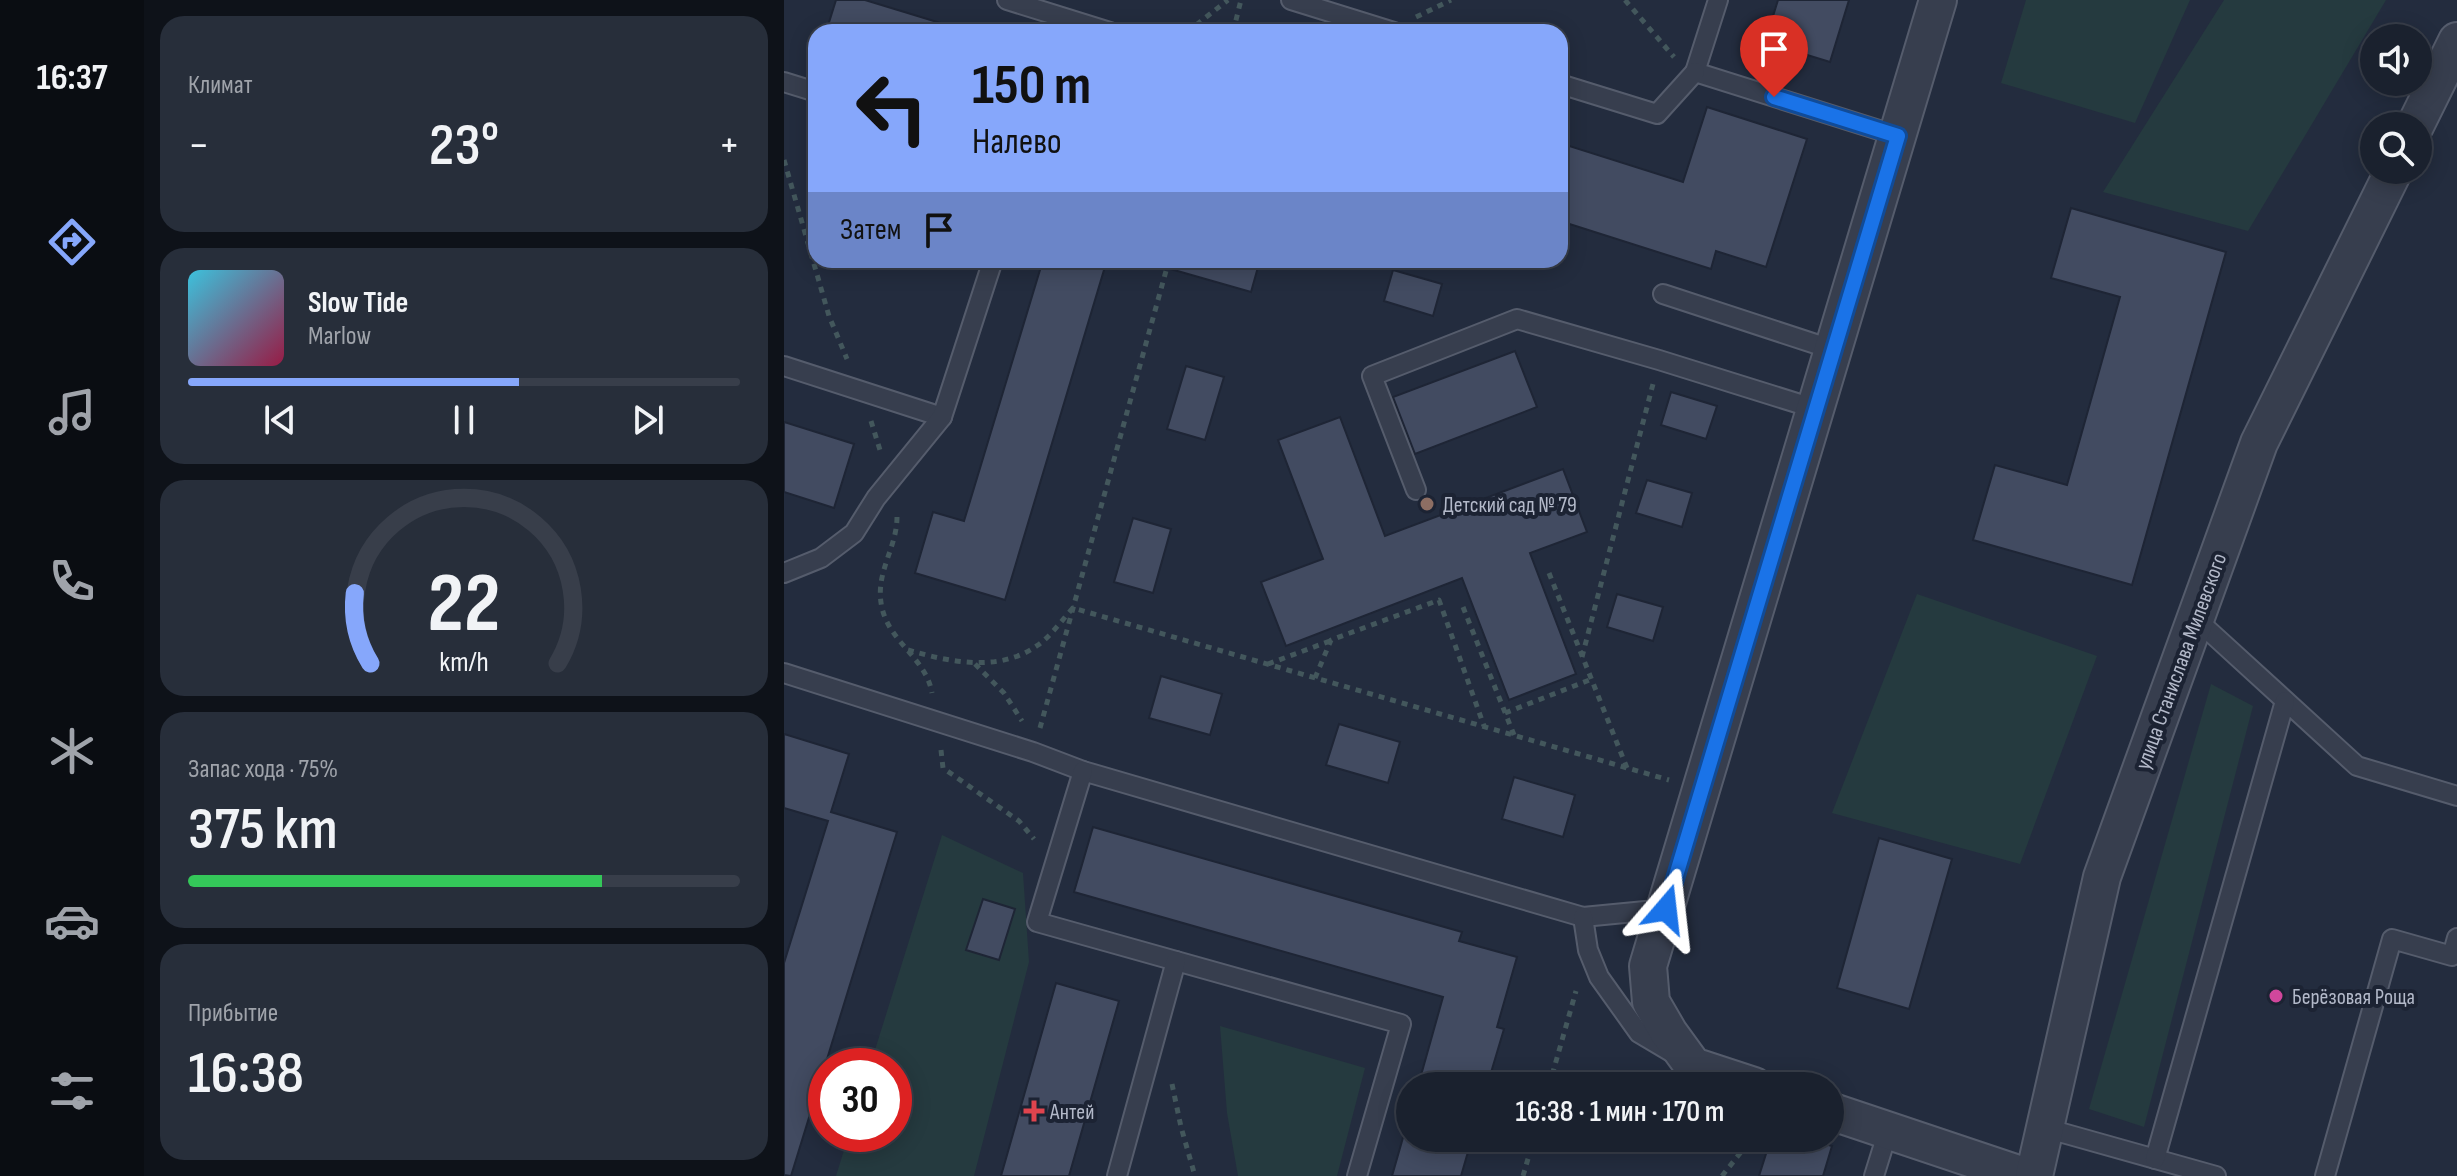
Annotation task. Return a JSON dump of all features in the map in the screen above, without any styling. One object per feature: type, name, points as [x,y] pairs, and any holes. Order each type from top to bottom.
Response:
[{"type":"street","points":[[1711,1072],[1693,1066],[1669,1033],[1651,1002],[1648,966],[1938,0]]},
{"type":"street","points":[[2422,112],[2457,41]]},
{"type":"street","name":"улица Станислава Милевского","points":[[2034,1176],[2102,877],[2259,443],[2387,184]]},
{"type":"street","points":[[1844,1116],[2024,1176]]},
{"type":"lane","points":[[1007,0],[1084,24]]},
{"type":"lane","points":[[1291,0],[1368,24]]},
{"type":"lane","points":[[1568,86],[1657,114],[1695,72],[1718,0]]},
{"type":"lane","points":[[1695,72],[1898,136]]},
{"type":"lane","points":[[784,82],[808,90]]},
{"type":"lane","points":[[784,573],[821,558],[854,533],[888,483],[942,417],[990,268]]},
{"type":"lane","points":[[1663,294],[1834,350]]},
{"type":"lane","points":[[1416,490],[1372,376],[1517,319],[1816,409]]},
{"type":"lane","points":[[784,366],[942,417]]},
{"type":"lane","points":[[2196,619],[2357,766],[2457,796]]},
{"type":"lane","points":[[784,673],[1033,752],[1083,771],[1583,917],[1666,909]]},
{"type":"lane","points":[[2155,1159],[2285,701]]},
{"type":"lane","points":[[1083,771],[1037,922],[1401,1024],[1357,1176]]},
{"type":"lane","points":[[1583,917],[1588,950],[1599,977],[1639,1033],[1693,1066]]},
{"type":"lane","points":[[2325,1176],[2392,939],[2452,956],[2457,938]]},
{"type":"lane","points":[[1117,1176],[1176,961]]},
{"type":"lane","points":[[2045,1128],[2216,1176]]},
{"type":"lane","points":[[1874,1176],[1888,1131]]},
{"type":"path","points":[[1197,24],[1228,0]]},
{"type":"path","points":[[1235,24],[1241,0]]},
{"type":"path","points":[[1625,0],[1671,55],[1695,72]]},
{"type":"path","points":[[784,160],[808,243]]},
{"type":"path","points":[[815,268],[829,316],[875,432],[898,521],[880,584],[882,608],[890,630],[923,668],[931,687],[943,768],[1019,821],[1055,864]]},
{"type":"path","points":[[1033,752],[1167,268]]},
{"type":"path","points":[[1582,657],[1659,360]]},
{"type":"path","points":[[1549,573],[1627,768]]},
{"type":"path","points":[[1268,664],[1439,600],[1484,726]]},
{"type":"path","points":[[1463,607],[1514,735]]},
{"type":"path","points":[[906,649],[949,661],[974,663],[1008,659],[1038,645],[1073,608]]},
{"type":"path","points":[[1073,608],[1670,780]]},
{"type":"path","points":[[1315,678],[1331,640]]},
{"type":"path","points":[[974,663],[1004,693],[1024,723],[1033,752]]},
{"type":"path","points":[[1505,713],[1592,679]]},
{"type":"path","points":[[1553,1072],[1588,950]]},
{"type":"path","points":[[1172,1082],[1195,1176]]},
{"type":"path","points":[[1523,1176],[1530,1152]]},
{"type":"path","points":[[1722,1176],[1741,1152]]},
{"type":"green space","points":[[2026,0],[2190,0],[2135,123],[2001,83]]},
{"type":"green space","points":[[2224,0],[2386,0],[2372,24],[2360,24],[2360,44],[2248,231],[2103,192]]},
{"type":"green space","points":[[1917,594],[2097,656],[2020,864],[1832,813]]},
{"type":"green space","points":[[2211,684],[2253,706],[2144,1127],[2089,1109]]},
{"type":"green space","points":[[942,835],[1023,873],[1029,962],[974,1176],[836,1176],[843,1152],[912,1152],[912,1048],[876,1048]]},
{"type":"green space","points":[[1220,1026],[1365,1068],[1337,1176],[1238,1176],[1227,1113]]},
{"type":"building","points":[[836,0],[865,0],[944,24],[828,24]]},
{"type":"building","points":[[1778,0],[1849,0],[1830,62],[1765,42]]},
{"type":"building","points":[[1707,107],[1807,139],[1766,267],[1716,251],[1711,269],[1568,224],[1568,146],[1683,182]]},
{"type":"building","points":[[2071,208],[2226,252],[2132,585],[1973,540],[1995,465],[2067,485],[2120,297],[2051,278]]},
{"type":"building","points":[[1041,268],[1105,268],[1005,600],[915,573],[933,512],[964,521]]},
{"type":"building","points":[[1167,268],[1258,268],[1251,292]]},
{"type":"building","points":[[1393,270],[1442,284],[1433,316],[1384,301]]},
{"type":"building","points":[[1515,351],[1537,407],[1415,454],[1393,397]]},
{"type":"building","points":[[1186,366],[1224,377],[1205,440],[1167,429]]},
{"type":"building","points":[[1671,392],[1717,406],[1706,439],[1661,425]]},
{"type":"building","points":[[1340,417],[1385,536],[1563,469],[1587,532],[1530,553],[1576,674],[1509,700],[1462,578],[1286,646],[1261,582],[1323,559],[1278,440]]},
{"type":"building","points":[[784,422],[854,444],[834,508],[784,492]]},
{"type":"building","points":[[1647,480],[1692,493],[1682,527],[1636,513]]},
{"type":"building","points":[[1133,518],[1171,529],[1153,593],[1114,582]]},
{"type":"building","points":[[1617,594],[1663,607],[1653,641],[1607,627]]},
{"type":"building","points":[[1161,676],[1222,694],[1210,735],[1149,718]]},
{"type":"building","points":[[1339,724],[1400,742],[1388,783],[1326,765]]},
{"type":"building","points":[[784,734],[849,754],[831,812],[897,832],[830,1048],[808,1048],[808,1121],[791,1176],[784,1175],[784,963],[828,821],[784,808]]},
{"type":"building","points":[[1514,777],[1575,795],[1563,837],[1502,819]]},
{"type":"building","points":[[1093,827],[1462,932],[1459,941],[1517,957],[1497,1027],[1504,1029],[1491,1072],[1422,1072],[1443,997],[1074,892]]},
{"type":"building","points":[[1879,838],[1952,859],[1909,1009],[1837,988]]},
{"type":"building","points":[[983,899],[1015,909],[999,960],[966,950]]},
{"type":"building","points":[[1056,983],[1119,1001],[1069,1176],[1001,1176]]},
{"type":"building","points":[[1399,1152],[1468,1152],[1461,1176],[1392,1176]]},
{"type":"building","points":[[1767,1152],[1830,1152],[1823,1176],[1759,1176]]},
{"type":"place","name":"Детский сад № 79","points":[[1427,504]]},
{"type":"place","name":"Берёзовая Роща","points":[[2276,996]]},
{"type":"place","name":"Антей","points":[[1034,1111]]},
{"type":"route","points":[[1666,909],[1898,136],[1774,97]]}]
